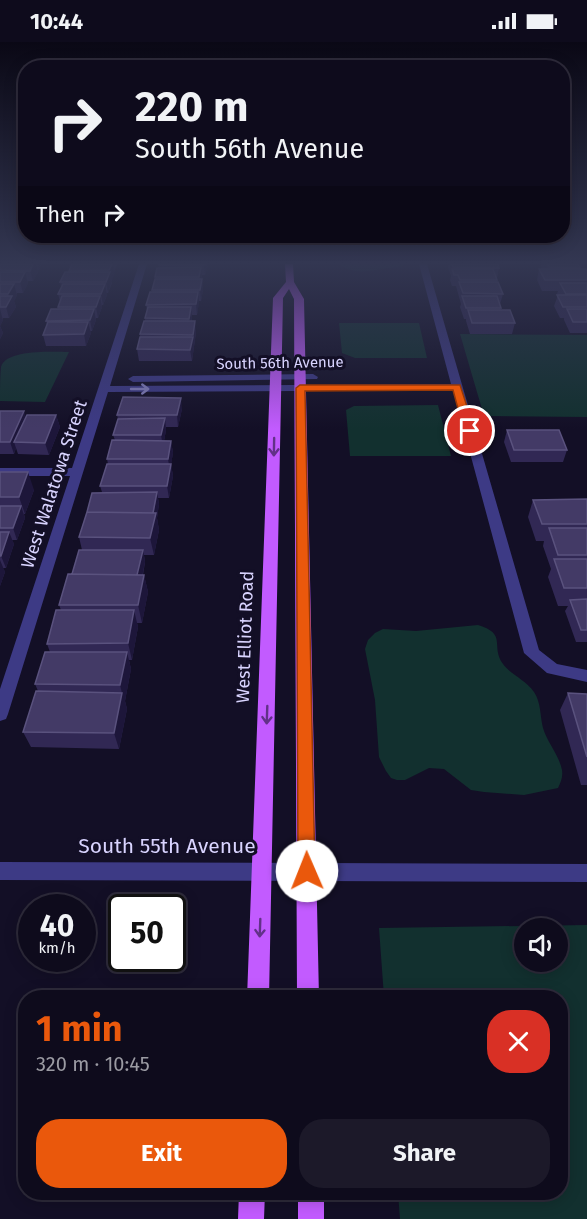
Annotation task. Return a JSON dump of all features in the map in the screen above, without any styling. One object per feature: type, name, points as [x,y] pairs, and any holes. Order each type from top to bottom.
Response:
[{"type":"main road","name":"West Elliot Road","points":[[258,990],[277,319]]},
{"type":"main road","name":"West Elliot Road","points":[[299,319],[308,990]]},
{"type":"main road","points":[[251,1219],[252,1200]]},
{"type":"main road","points":[[311,1200],[311,1219]]},
{"type":"street","name":"West Walatowa Street","points":[[0,714],[125,319]]},
{"type":"street","points":[[438,319],[532,653],[553,669],[587,676]]},
{"type":"street","name":"South 56th Avenue","points":[[104,384],[456,382]]},
{"type":"street","name":"South 56th Avenue","points":[[203,384],[211,392],[236,392],[275,383]]},
{"type":"street","points":[[0,472],[76,471]]},
{"type":"street","name":"South 55th Avenue","points":[[0,870],[587,873]]},
{"type":"green space","points":[[339,323],[419,323],[427,358],[355,358],[342,353]]},
{"type":"green space","points":[[460,334],[587,335],[587,417],[484,416]]},
{"type":"green space","points":[[69,352],[45,402],[0,401],[1,367],[5,361],[20,354]]},
{"type":"green space","points":[[438,405],[451,456],[350,456],[346,410],[354,406]]},
{"type":"green space","points":[[478,625],[493,632],[497,641],[499,658],[503,664],[527,684],[536,696],[543,728],[562,770],[562,779],[558,788],[524,795],[471,790],[444,769],[429,768],[405,780],[397,780],[391,778],[379,757],[375,700],[365,649],[368,640],[383,629],[416,631]]},
{"type":"green space","points":[[568,925],[587,925],[587,1219],[400,1219],[399,1200],[568,1200],[568,990],[383,990],[379,928],[514,926],[514,972],[568,972]]},
{"type":"building","points":[[47,319],[90,319],[90,320],[46,321]]},
{"type":"building","points":[[471,319],[513,319],[515,323],[472,323]]},
{"type":"building","points":[[572,319],[587,319],[587,322],[573,322]]},
{"type":"building","points":[[144,321],[195,321],[193,335],[140,334]]},
{"type":"building","points":[[48,322],[88,322],[84,334],[43,335]]},
{"type":"building","points":[[140,337],[193,337],[190,350],[137,349]]},
{"type":"building","points":[[123,397],[181,398],[177,415],[117,415]]},
{"type":"building","points":[[0,411],[24,411],[10,442],[0,442]]},
{"type":"building","points":[[27,415],[56,415],[45,443],[14,442]]},
{"type":"building","points":[[165,418],[161,435],[113,435],[118,419]]},
{"type":"building","points":[[507,430],[559,430],[567,450],[514,450]]},
{"type":"building","points":[[112,440],[171,441],[168,459],[107,459]]},
{"type":"building","points":[[107,464],[171,464],[167,486],[100,486]]},
{"type":"building","points":[[0,472],[28,472],[19,497],[0,497]]},
{"type":"building","points":[[157,492],[153,513],[87,512],[92,493]]},
{"type":"building","points":[[587,499],[587,524],[542,524],[533,500]]},
{"type":"building","points":[[0,506],[21,506],[13,528],[0,528]]},
{"type":"building","points":[[87,512],[156,513],[150,538],[79,537]]},
{"type":"building","points":[[549,528],[587,528],[587,555],[558,555]]},
{"type":"building","points":[[0,532],[9,532],[1,556],[0,556]]},
{"type":"building","points":[[79,550],[143,550],[137,575],[72,574]]},
{"type":"building","points":[[554,559],[587,559],[587,588],[564,588]]},
{"type":"building","points":[[68,574],[144,575],[138,605],[59,605]]},
{"type":"building","points":[[587,599],[587,630],[581,630],[570,600]]},
{"type":"building","points":[[56,610],[134,610],[128,643],[47,644]]},
{"type":"building","points":[[45,652],[127,652],[120,685],[35,684]]},
{"type":"building","points":[[36,691],[122,693],[114,733],[23,732]]},
{"type":"building","points":[[568,693],[587,694],[587,757]]},
{"type":"route","points":[[307,871],[300,388],[457,387],[470,431]]}]
